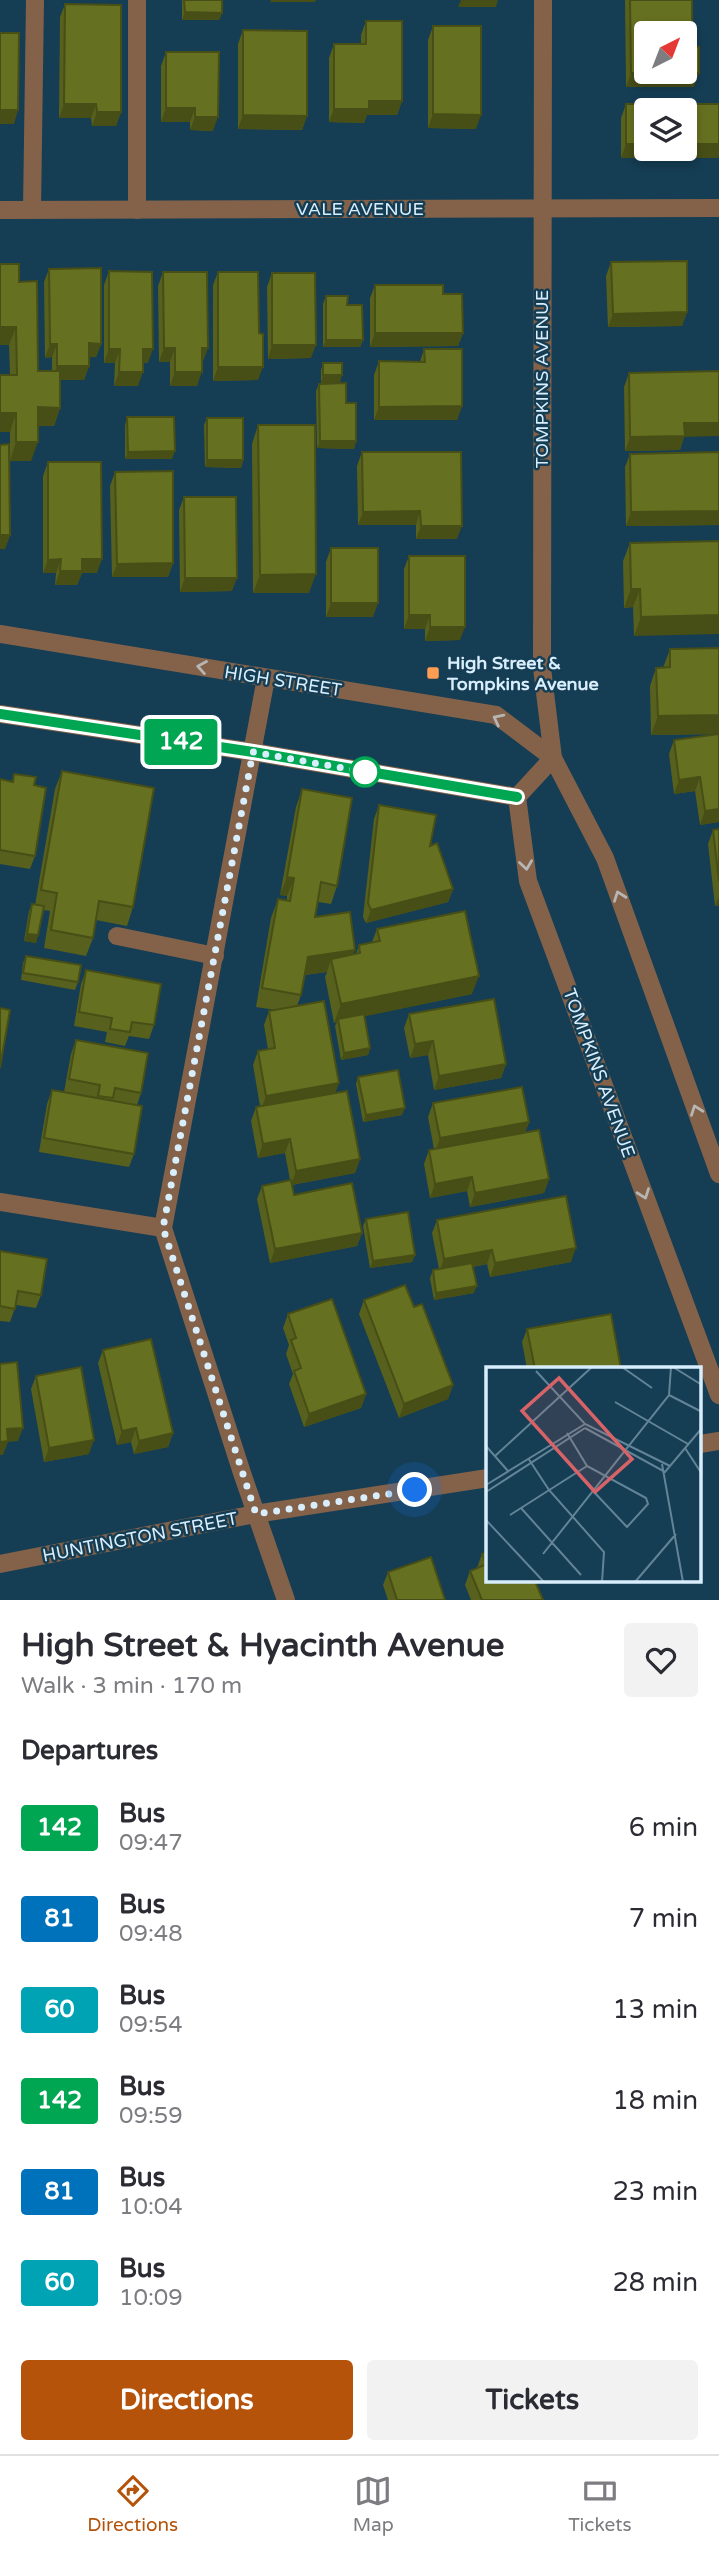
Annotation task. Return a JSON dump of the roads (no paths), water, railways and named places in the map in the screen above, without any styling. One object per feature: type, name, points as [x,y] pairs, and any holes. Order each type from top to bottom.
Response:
[{"type":"street","points":[[32,210],[35,0]]},
{"type":"street","points":[[137,0],[137,210]]},
{"type":"street","name":"TOMPKINS AVENUE","points":[[543,0],[542,668],[553,758],[605,858],[719,1174]]},
{"type":"street","name":"VALE AVENUE","points":[[0,210],[719,208]]},
{"type":"street","name":"HIGH STREET","points":[[0,634],[496,715],[553,758]]},
{"type":"street","points":[[265,678],[163,1228],[286,1600]]},
{"type":"street","points":[[0,714],[253,752],[517,797],[553,758]]},
{"type":"street","name":"TOMPKINS AVENUE","points":[[517,797],[528,881],[719,1395]]},
{"type":"street","points":[[117,936],[215,956]]},
{"type":"street","points":[[0,1202],[163,1228]]},
{"type":"street","name":"HUNTINGTON STREET","points":[[0,1564],[256,1514],[486,1478]]},
{"type":"place","name":"High Street & Tompkins Avenue","points":[[433,673]]}]
